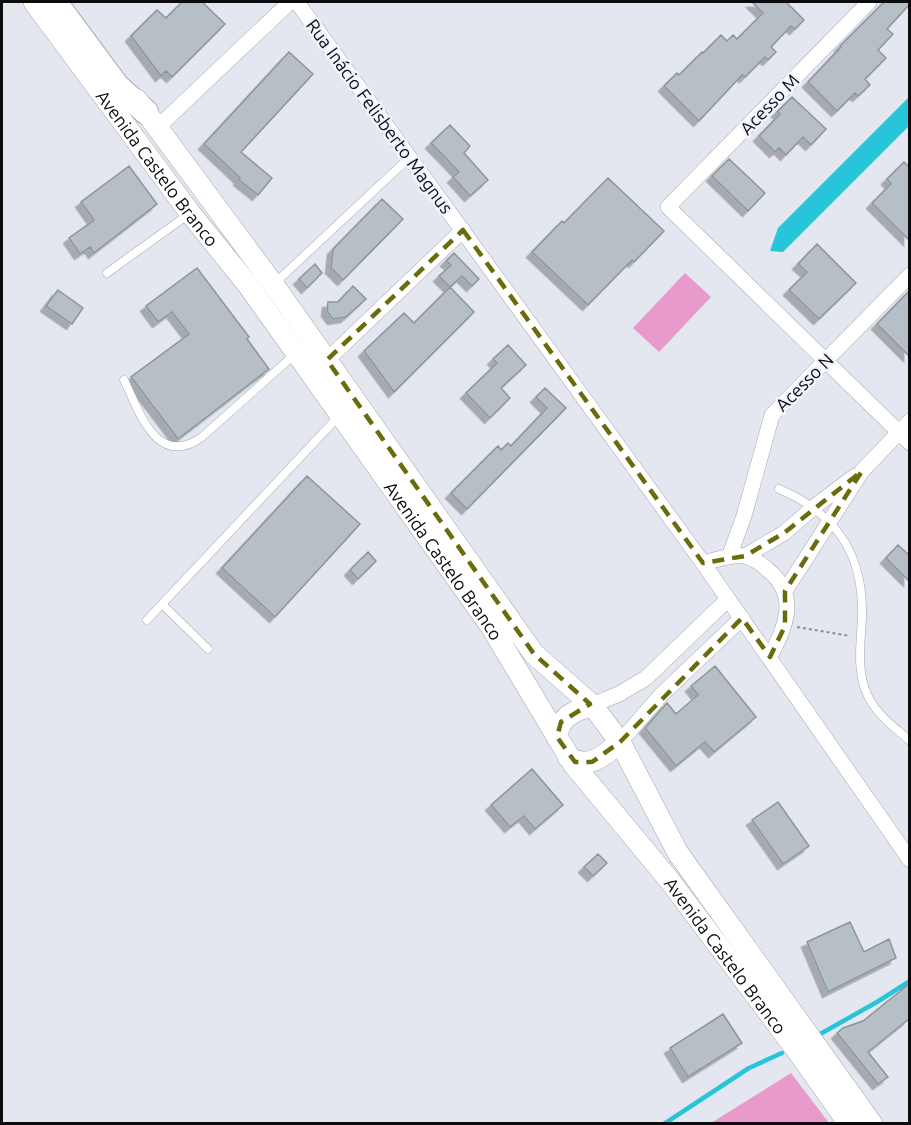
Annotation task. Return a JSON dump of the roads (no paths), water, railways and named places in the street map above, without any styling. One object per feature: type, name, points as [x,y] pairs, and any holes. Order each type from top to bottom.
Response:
[{"type":"main road","name":"Avenida Castelo Branco","points":[[34,2],[190,213],[248,285],[492,628],[568,757],[670,881],[849,1124]]},
{"type":"main road","points":[[55,2],[117,86],[152,119]]},
{"type":"main road","name":"Avenida Castelo Branco","points":[[66,2],[273,284],[534,654],[592,705],[620,742],[678,852],[872,1124]]},
{"type":"main road","points":[[556,737],[561,722],[567,716],[592,705]]},
{"type":"main road","points":[[568,757],[575,762],[592,762],[620,742]]},
{"type":"street","points":[[152,119],[290,2]]},
{"type":"street","name":"Rua Inácio Felisberto Magnus","points":[[297,2],[704,563],[909,860]]},
{"type":"street","name":"Acesso M","points":[[825,362],[668,207],[869,2]]},
{"type":"street","points":[[327,360],[463,230]]},
{"type":"street","name":"Acesso N","points":[[729,557],[744,516],[772,416],[909,275]]},
{"type":"street","points":[[825,362],[904,438]]},
{"type":"street","points":[[704,563],[745,556],[784,532],[904,438],[909,421]]},
{"type":"street","points":[[785,591],[862,471]]},
{"type":"street","points":[[745,556],[758,562],[775,576],[785,591],[788,609],[785,626],[770,657]]},
{"type":"street","points":[[592,705],[619,694],[646,678],[728,599]]},
{"type":"street","points":[[620,742],[661,695],[742,618]]},
{"type":"street","points":[[646,678],[661,695]]},
{"type":"lane","points":[[273,284],[410,157]]},
{"type":"lane","points":[[106,273],[190,213]]},
{"type":"lane","points":[[124,381],[152,433],[168,446],[180,447],[202,436],[296,353]]},
{"type":"lane","points":[[147,620],[340,415]]},
{"type":"lane","points":[[779,489],[814,507],[843,536],[852,554],[859,577],[862,615],[859,667],[867,695],[883,717],[909,741]]},
{"type":"lane","points":[[163,605],[208,648]]},
{"type":"water","points":[[909,97],[909,126],[783,252],[770,251],[778,228]]},
{"type":"waterway","points":[[822,1033],[910,981]]},
{"type":"waterway","points":[[664,1124],[749,1068],[782,1053]]}]
